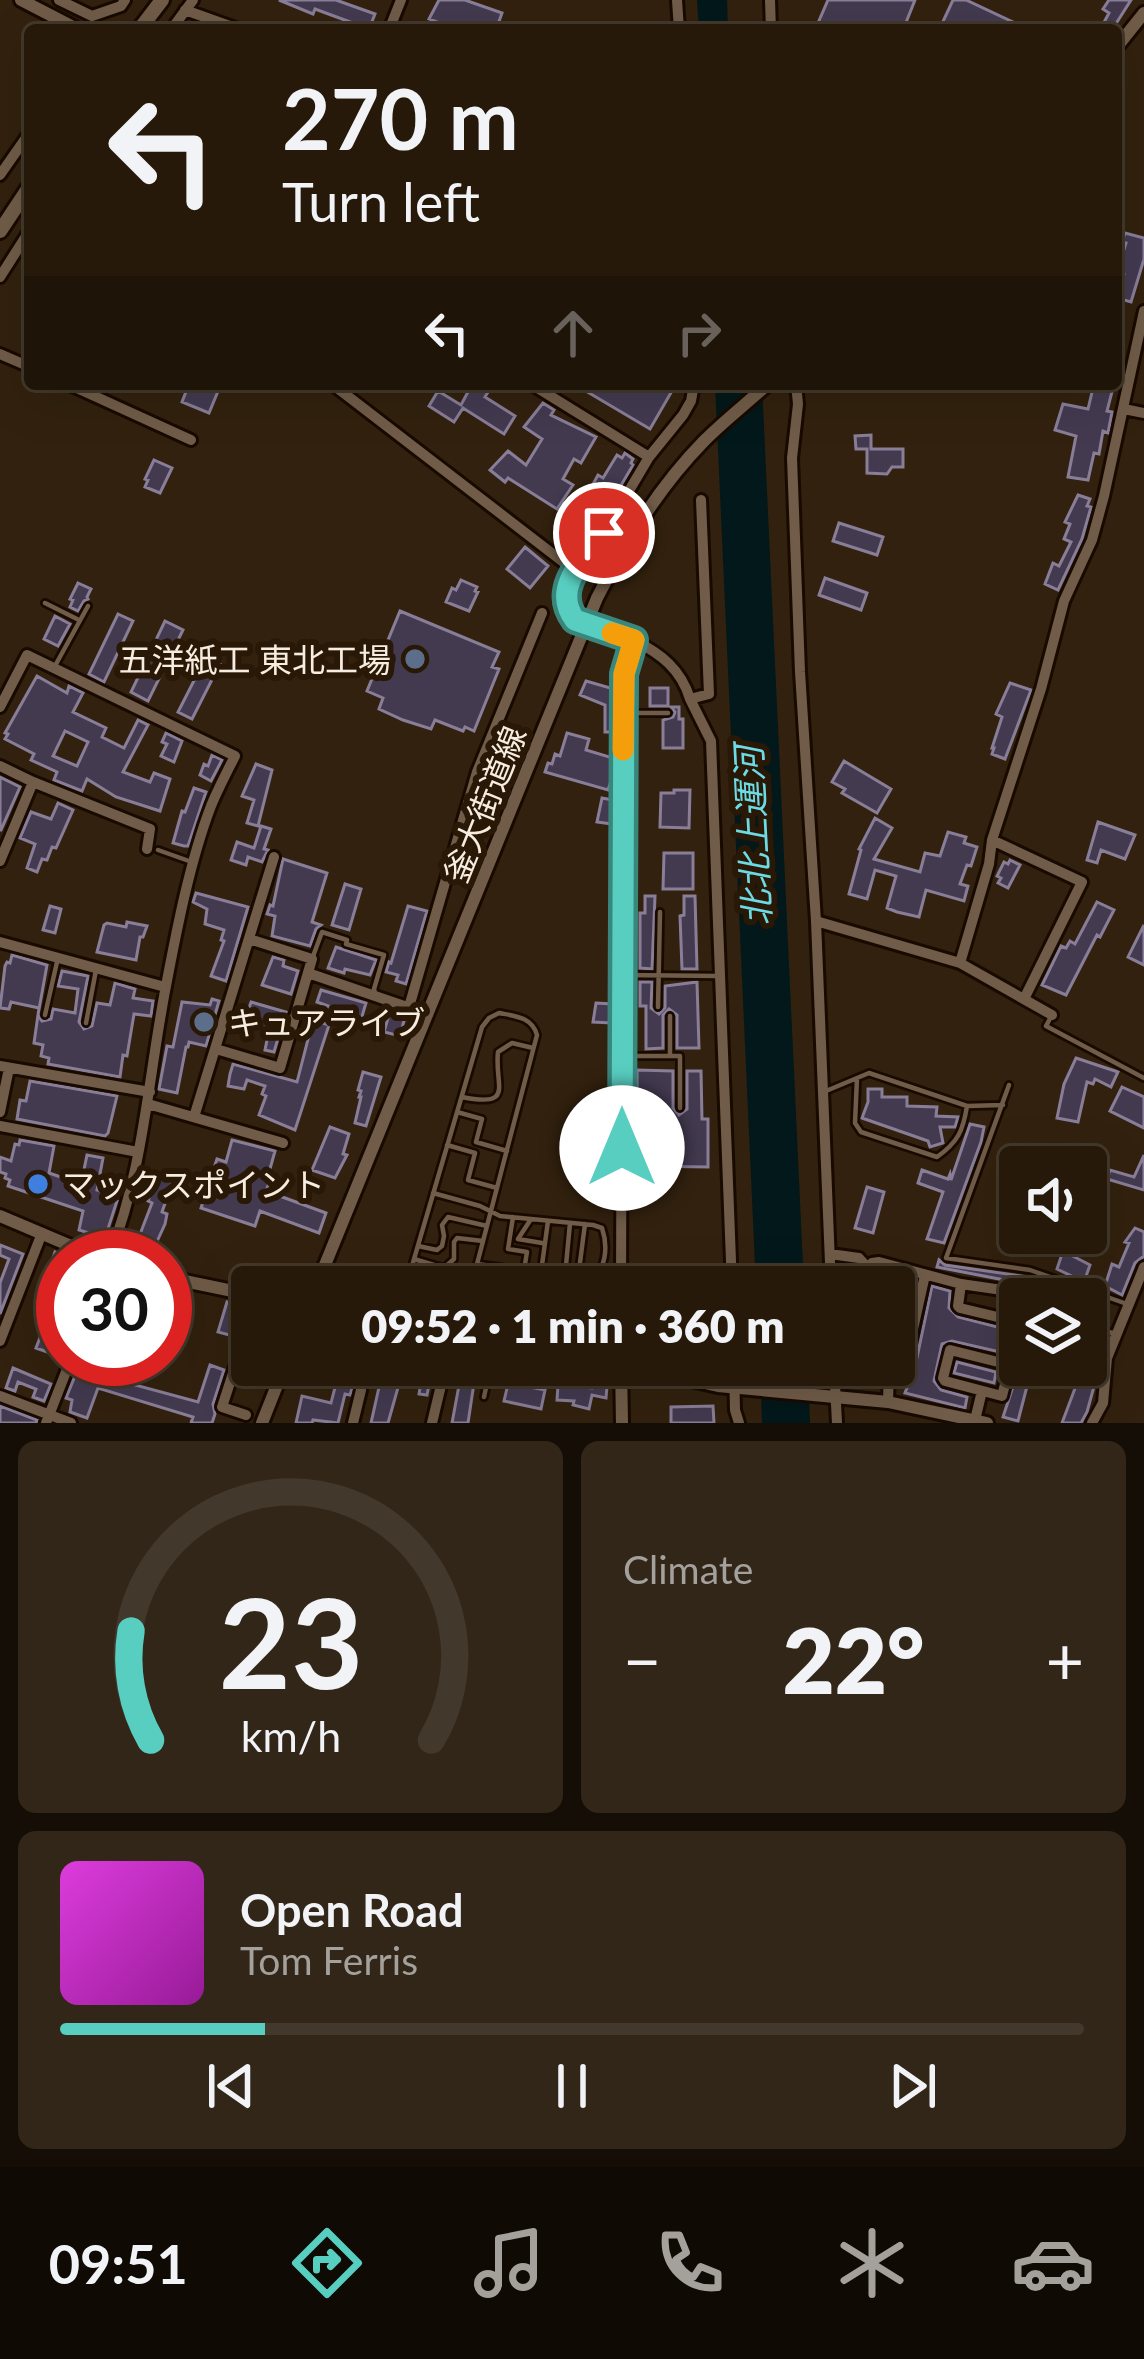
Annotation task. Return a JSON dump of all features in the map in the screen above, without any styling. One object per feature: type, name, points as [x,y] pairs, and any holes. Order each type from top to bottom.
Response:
[{"type":"main road","points":[[144,24],[162,0]]},
{"type":"main road","points":[[0,231],[24,195]]},
{"type":"street","points":[[21,0],[67,24]]},
{"type":"street","points":[[59,0],[92,16],[121,6],[125,0]]},
{"type":"street","points":[[189,5],[229,24]]},
{"type":"street","points":[[1122,41],[1144,14]]},
{"type":"street","points":[[0,175],[24,141]]},
{"type":"street","points":[[0,277],[24,239]]},
{"type":"street","points":[[960,963],[1064,601],[1092,539],[1144,311]]},
{"type":"street","points":[[81,390],[191,440]]},
{"type":"street","points":[[340,390],[575,571]]},
{"type":"street","points":[[541,390],[649,457]]},
{"type":"street","points":[[693,390],[683,415],[649,457],[604,533],[575,571],[566,590],[566,606],[575,620],[634,640],[677,672],[711,741],[731,1266]]},
{"type":"street","name":"釜大街道線","points":[[325,1266],[586,625],[621,550],[650,506],[705,440],[761,390]]},
{"type":"street","points":[[797,390],[792,458],[800,672],[830,1266]]},
{"type":"street","points":[[1124,409],[1144,413]]},
{"type":"street","points":[[691,699],[709,694],[701,500]]},
{"type":"street","points":[[410,1007],[477,772],[542,613]]},
{"type":"street","points":[[621,1266],[623,712],[624,674],[634,640]]},
{"type":"street","points":[[0,706],[27,656],[235,756],[211,806],[194,863],[165,987],[149,1098],[120,1230]]},
{"type":"street","points":[[0,766],[150,829],[153,850]]},
{"type":"street","points":[[0,862],[33,782]]},
{"type":"street","points":[[992,840],[1082,882],[1024,999]]},
{"type":"street","points":[[194,1117],[274,857]]},
{"type":"street","points":[[815,921],[960,963],[1052,1015]]},
{"type":"street","points":[[215,1049],[280,1068],[312,959],[249,939]]},
{"type":"street","points":[[0,942],[165,987]]},
{"type":"street","points":[[308,974],[427,1014]]},
{"type":"street","points":[[0,1112],[4,1067],[149,1098],[194,1117],[283,1143]]},
{"type":"street","points":[[0,1126],[138,1152]]},
{"type":"street","points":[[0,1216],[36,1231]]},
{"type":"street","points":[[0,1341],[36,1248]]},
{"type":"street","points":[[830,1254],[859,1258],[866,1266]]},
{"type":"street","points":[[1092,1423],[1103,1402],[1107,1358],[1144,1267]]},
{"type":"street","points":[[915,1272],[1016,1292],[1010,1320],[960,1308],[961,1284]]},
{"type":"street","points":[[915,1320],[925,1275]]},
{"type":"street","points":[[192,1283],[231,1291]]},
{"type":"street","points":[[950,1350],[1010,1365],[1002,1396],[982,1391],[945,1381],[950,1350]]},
{"type":"street","points":[[231,1379],[222,1407],[246,1415]]},
{"type":"street","points":[[48,1419],[61,1386]]},
{"type":"street","points":[[264,1423],[277,1386]]},
{"type":"street","points":[[432,1423],[441,1386]]},
{"type":"street","points":[[622,1423],[623,1386]]},
{"type":"street","points":[[718,1386],[888,1402],[981,1422],[982,1391]]},
{"type":"street","points":[[830,1386],[837,1423]]},
{"type":"street","points":[[888,1386],[888,1402]]},
{"type":"street","points":[[739,1423],[740,1387]]},
{"type":"street","points":[[353,1423],[361,1390]]},
{"type":"street","points":[[0,1396],[48,1419],[71,1423]]},
{"type":"lane","points":[[45,602],[79,621]]},
{"type":"lane","points":[[53,669],[88,606]]},
{"type":"lane","points":[[623,712],[668,713]]},
{"type":"lane","points":[[153,850],[194,863]]},
{"type":"lane","points":[[658,1007],[660,912]]},
{"type":"lane","points":[[312,959],[322,932],[384,955],[376,994]]},
{"type":"lane","points":[[45,1015],[57,958]]},
{"type":"lane","points":[[86,1023],[97,968]]},
{"type":"lane","points":[[622,975],[720,976]]},
{"type":"lane","points":[[412,1266],[482,1027],[499,1013],[528,1021],[537,1035],[477,1264],[493,1266]]},
{"type":"lane","points":[[1052,1015],[1046,1026],[1144,1078]]},
{"type":"lane","points":[[670,1016],[670,1056]]},
{"type":"lane","points":[[462,1097],[486,1101],[494,1097],[501,1081],[498,1052],[512,1043],[533,1048]]},
{"type":"lane","points":[[622,1056],[680,1056],[680,1108]]},
{"type":"lane","points":[[823,1093],[869,1073],[967,1106],[1003,1105]]},
{"type":"lane","points":[[857,1078],[855,1123],[861,1132],[937,1157],[964,1130],[967,1106]]},
{"type":"lane","points":[[1009,1085],[946,1258],[1030,1270],[1127,1304]]},
{"type":"lane","points":[[457,1112],[482,1119],[476,1142],[507,1151]]},
{"type":"lane","points":[[448,1145],[475,1153],[468,1180],[497,1188]]},
{"type":"lane","points":[[434,1193],[513,1217],[602,1228],[602,1266]]},
{"type":"lane","points":[[418,1246],[432,1250],[442,1246],[442,1225],[448,1217],[488,1226]]},
{"type":"lane","points":[[513,1217],[508,1249],[527,1252],[525,1266]]},
{"type":"lane","points":[[531,1219],[518,1239],[544,1244]]},
{"type":"lane","points":[[542,1266],[548,1221]]},
{"type":"lane","points":[[566,1266],[570,1223]]},
{"type":"lane","points":[[580,1266],[585,1224]]},
{"type":"lane","points":[[414,1259],[444,1268],[454,1259],[457,1238],[483,1241]]},
{"type":"lane","points":[[1107,1332],[1116,1334]]},
{"type":"lane","points":[[484,1396],[486,1386]]},
{"type":"water","points":[[697,0],[727,0],[728,24],[699,24]]},
{"type":"water","name":"北北上運河","points":[[715,390],[762,390],[803,1266],[755,1266]]},
{"type":"water","points":[[761,1386],[809,1386],[810,1423],[762,1423]]},
{"type":"building","points":[[279,0],[336,0],[375,14],[371,24],[356,24],[315,9],[313,14]]},
{"type":"building","points":[[439,0],[465,0],[502,13],[498,24],[442,24],[429,19]]},
{"type":"building","points":[[828,0],[915,0],[905,24],[818,24]]},
{"type":"building","points":[[953,0],[966,0],[1017,24],[942,24]]},
{"type":"building","points":[[1109,0],[1131,0],[1116,24],[1103,24],[1109,13],[1103,9]]},
{"type":"building","points":[[1125,233],[1144,238],[1144,259],[1131,302],[1122,299],[1126,243],[1122,242]]},
{"type":"building","points":[[187,390],[219,390],[209,413],[182,402]]},
{"type":"building","points":[[469,390],[489,390],[485,397],[515,416],[504,434],[463,408],[454,422],[429,406],[438,391],[461,405]]},
{"type":"building","points":[[584,390],[673,390],[650,429]]},
{"type":"building","points":[[1093,390],[1112,390],[1108,433],[1103,431],[1088,480],[1068,477],[1076,436],[1055,430],[1063,404],[1088,409]]},
{"type":"building","points":[[543,403],[554,410],[551,415],[596,437],[581,463],[574,459],[563,479],[573,485],[557,509],[490,470],[508,451],[526,465],[542,439],[524,427]]},
{"type":"building","points":[[871,435],[871,449],[903,449],[903,467],[892,467],[887,474],[867,473],[867,449],[856,449],[855,436]]},
{"type":"building","points":[[625,453],[633,465],[596,528],[589,537],[570,526],[598,475],[603,478],[617,455],[622,458]]},
{"type":"building","points":[[154,460],[172,468],[160,493],[145,487]]},
{"type":"building","points":[[1078,495],[1090,499],[1087,506],[1091,507],[1058,590],[1045,584],[1053,563],[1059,566],[1071,542],[1064,539],[1070,524],[1065,522]]},
{"type":"building","points":[[839,523],[883,537],[877,555],[833,541]]},
{"type":"building","points":[[525,547],[548,566],[530,588],[507,569]]},
{"type":"building","points":[[825,578],[867,593],[861,610],[819,595]]},
{"type":"building","points":[[461,580],[477,587],[469,611],[446,602]]},
{"type":"building","points":[[78,583],[91,589],[78,611],[70,607],[70,599]]},
{"type":"building","points":[[400,611],[499,652],[492,667],[499,669],[474,731],[435,720],[431,729],[403,720],[379,709],[383,698],[367,691]]},
{"type":"building","points":[[118,614],[133,621],[104,682],[89,674]]},
{"type":"building","points":[[55,616],[70,624],[58,646],[44,639]]},
{"type":"building","points":[[165,621],[183,630],[148,701],[131,692]]},
{"type":"building","points":[[206,657],[220,664],[192,719],[178,712]]},
{"type":"building","points":[[37,676],[67,693],[69,686],[83,693],[73,712],[106,728],[102,737],[124,748],[138,720],[148,725],[123,772],[150,782],[154,773],[170,779],[160,811],[116,797],[87,779],[82,791],[54,780],[57,772],[31,760],[34,754],[5,739]],"holes":[[[65,731],[88,742],[77,766],[53,756]]]},
{"type":"building","points":[[586,681],[614,689],[613,732],[605,732],[605,705],[580,695]]},
{"type":"building","points":[[1010,683],[1031,690],[1005,759],[992,754],[992,748],[1002,717],[996,714]]},
{"type":"building","points":[[650,688],[668,688],[668,706],[650,706]]},
{"type":"building","points":[[671,707],[679,707],[679,719],[683,719],[683,748],[663,748],[663,720],[673,717]]},
{"type":"building","points":[[166,733],[182,741],[174,762],[161,756]]},
{"type":"building","points":[[567,733],[589,739],[586,750],[613,758],[608,790],[545,772],[555,754],[560,756]]},
{"type":"building","points":[[212,755],[222,760],[211,781],[200,775]]},
{"type":"building","points":[[844,761],[891,789],[877,813],[832,782]]},
{"type":"building","points":[[256,764],[272,770],[258,826],[247,823],[254,800],[242,796]]},
{"type":"building","points":[[0,777],[20,787],[1,830],[0,830]]},
{"type":"building","points":[[194,788],[206,792],[188,846],[173,843],[182,811]]},
{"type":"building","points":[[690,790],[689,828],[660,827],[661,793]]},
{"type":"building","points":[[602,798],[613,800],[612,824],[597,822]]},
{"type":"building","points":[[58,803],[73,810],[56,848],[52,847],[47,860],[42,859],[37,872],[27,868],[35,844],[20,838],[31,812],[51,819]]},
{"type":"building","points":[[875,818],[892,828],[874,859],[920,872],[925,853],[940,856],[948,832],[966,837],[964,843],[977,847],[960,884],[968,886],[964,901],[926,890],[919,917],[897,912],[887,908],[896,876],[875,870],[867,899],[849,894],[859,849]]},
{"type":"building","points":[[1098,822],[1135,835],[1125,859],[1101,850],[1097,863],[1087,860]]},
{"type":"building","points":[[261,826],[271,829],[262,862],[248,857],[246,865],[231,860],[237,842],[254,848]]},
{"type":"building","points":[[664,853],[693,853],[693,889],[663,889]]},
{"type":"building","points":[[283,859],[327,873],[312,922],[321,925],[310,946],[272,936],[275,916],[267,914]]},
{"type":"building","points":[[1010,860],[1020,865],[1008,888],[998,883],[1001,878],[997,876]]},
{"type":"building","points":[[345,884],[361,889],[349,930],[332,925]]},
{"type":"building","points":[[196,893],[248,907],[226,981],[211,976],[224,930],[205,924],[207,909],[193,902]]},
{"type":"building","points":[[645,896],[655,896],[652,969],[640,968],[640,913],[645,913]]},
{"type":"building","points":[[684,896],[695,896],[697,969],[682,969]]},
{"type":"building","points":[[1097,902],[1114,910],[1066,995],[1042,985],[1061,946],[1066,948],[1070,941],[1075,944]]},
{"type":"building","points":[[50,906],[61,909],[55,933],[43,930]]},
{"type":"building","points":[[408,906],[427,911],[406,984],[396,981],[398,975],[386,972]]},
{"type":"building","points":[[127,922],[147,926],[136,960],[97,952],[104,925],[126,927]]},
{"type":"building","points":[[1144,925],[1144,965],[1128,957]]},
{"type":"building","points":[[336,947],[376,960],[370,975],[328,968]]},
{"type":"building","points":[[12,955],[47,965],[38,1015],[39,1008],[11,1002],[9,1009],[0,1008],[5,966]]},
{"type":"building","points":[[273,957],[298,971],[291,994],[262,985]]},
{"type":"building","points":[[62,971],[88,976],[79,1022],[84,1029],[92,1026],[97,1003],[110,1005],[115,983],[135,989],[133,998],[153,1001],[151,1016],[134,1014],[120,1077],[48,1064],[49,1058],[41,1056],[43,1045],[34,1043],[38,1015],[42,1021],[51,1019],[53,1009],[75,1013],[78,989],[58,986]]},
{"type":"building","points":[[640,982],[652,982],[651,1008],[659,1014],[665,1008],[665,986],[697,982],[699,1048],[677,1048],[677,1015],[669,1009],[663,1015],[663,1048],[646,1049],[646,1006],[640,1006]]},
{"type":"building","points":[[321,990],[366,1003],[360,1023],[326,1012],[328,1006],[317,1002]]},
{"type":"building","points":[[212,999],[219,1001],[206,1046],[189,1042],[177,1093],[159,1089],[182,1002],[210,1005]]},
{"type":"building","points":[[251,1002],[286,1012],[274,1052],[265,1050],[269,1030],[244,1023]]},
{"type":"building","points":[[596,1003],[612,1004],[611,1023],[593,1022]]},
{"type":"building","points":[[390,1011],[405,1017],[400,1036],[384,1032]]},
{"type":"building","points":[[313,1020],[329,1025],[295,1130],[259,1115],[265,1086],[247,1080],[244,1089],[228,1086],[233,1064],[297,1082]]},
{"type":"building","points":[[1076,1058],[1118,1072],[1111,1087],[1095,1079],[1093,1084],[1087,1082],[1078,1122],[1057,1118]]},
{"type":"building","points":[[637,1070],[673,1071],[673,1108],[679,1115],[687,1109],[687,1071],[701,1071],[708,1167],[638,1166]]},
{"type":"building","points":[[363,1072],[381,1077],[366,1126],[355,1123]]},
{"type":"building","points":[[30,1081],[117,1096],[108,1133],[17,1119]]},
{"type":"building","points":[[1122,1087],[1144,1097],[1144,1128],[1110,1111]]},
{"type":"building","points":[[868,1089],[882,1089],[882,1097],[907,1097],[907,1106],[937,1107],[936,1116],[958,1117],[955,1127],[940,1127],[943,1143],[930,1147],[928,1141],[862,1118]]},
{"type":"building","points":[[970,1124],[984,1127],[981,1142],[944,1243],[927,1239],[943,1192],[918,1183],[922,1170],[948,1179],[950,1174],[951,1180]]},
{"type":"building","points":[[330,1127],[349,1134],[343,1154],[347,1155],[335,1178],[312,1170]]},
{"type":"building","points":[[572,1128],[586,1130],[585,1134],[612,1135],[612,1179],[596,1179],[596,1160],[567,1155]]},
{"type":"building","points":[[20,1140],[54,1146],[49,1173],[81,1184],[87,1155],[103,1158],[97,1190],[114,1195],[117,1201],[108,1230],[79,1230],[83,1211],[8,1186],[10,1180],[0,1172],[0,1157],[11,1161],[15,1144]]},
{"type":"building","points":[[232,1140],[275,1151],[266,1191],[326,1213],[319,1233],[260,1211],[255,1226],[201,1208],[217,1159],[226,1162]]},
{"type":"building","points":[[1144,1155],[1144,1190],[1107,1179],[1110,1170],[1134,1177]]},
{"type":"building","points":[[157,1176],[173,1181],[162,1212],[167,1214],[162,1230],[142,1230],[152,1203],[148,1201]]},
{"type":"building","points":[[867,1187],[884,1192],[873,1233],[855,1228]]},
{"type":"building","points":[[1135,1228],[1144,1232],[1144,1256],[1135,1263],[1122,1295],[1107,1287],[1107,1280],[1112,1264],[1119,1267],[1129,1243],[1125,1242]]},
{"type":"building","points":[[0,1245],[23,1254],[0,1314],[0,1283],[9,1259],[0,1255]]},
{"type":"building","points":[[1062,1254],[1090,1265],[1085,1278],[1057,1269]]},
{"type":"building","points":[[939,1260],[945,1265],[1031,1278],[999,1279],[937,1267]]},
{"type":"building","points":[[932,1286],[950,1291],[949,1308],[958,1317],[999,1327],[999,1352],[952,1341],[942,1344],[934,1381],[941,1390],[967,1397],[965,1408],[905,1393],[908,1386],[915,1386]]},
{"type":"building","points":[[227,1302],[231,1303],[231,1335],[218,1332]]},
{"type":"building","points":[[957,1362],[996,1372],[994,1383],[954,1373]]},
{"type":"building","points":[[210,1365],[224,1370],[212,1423],[191,1423],[193,1417],[98,1388],[87,1418],[70,1412],[72,1400],[66,1398],[71,1386],[139,1386],[198,1402]]},
{"type":"building","points":[[13,1368],[36,1378],[36,1386],[50,1386],[44,1401],[33,1397],[36,1389],[18,1382],[15,1391],[6,1388]]},
{"type":"building","points":[[335,1386],[353,1386],[350,1395],[345,1394],[338,1423],[296,1423],[302,1396],[331,1403]]},
{"type":"building","points":[[379,1386],[398,1386],[388,1423],[371,1423]]},
{"type":"building","points":[[459,1386],[474,1386],[468,1423],[452,1423]]},
{"type":"building","points":[[508,1386],[545,1390],[541,1409],[504,1401]]},
{"type":"building","points":[[558,1386],[607,1386],[606,1398],[592,1395],[589,1409],[573,1405],[574,1401],[557,1400]]},
{"type":"building","points":[[1013,1386],[1027,1386],[1018,1421],[1003,1417]]},
{"type":"building","points":[[1076,1386],[1094,1386],[1081,1423],[1062,1423]]},
{"type":"building","points":[[0,1406],[37,1420],[36,1423],[0,1423]]},
{"type":"building","points":[[713,1406],[714,1423],[671,1423],[671,1407]]},
{"type":"slow traffic","points":[[612,633],[634,640],[624,674],[623,750]]},
{"type":"place","name":"五洋紙工 東北工場","points":[[415,659]]},
{"type":"place","name":"キュアライブ","points":[[204,1022]]},
{"type":"place","name":"マックスポイント","points":[[38,1184]]},
{"type":"route","points":[[604,533],[575,571],[565,600],[575,620],[634,640],[624,674],[622,1148]]}]
